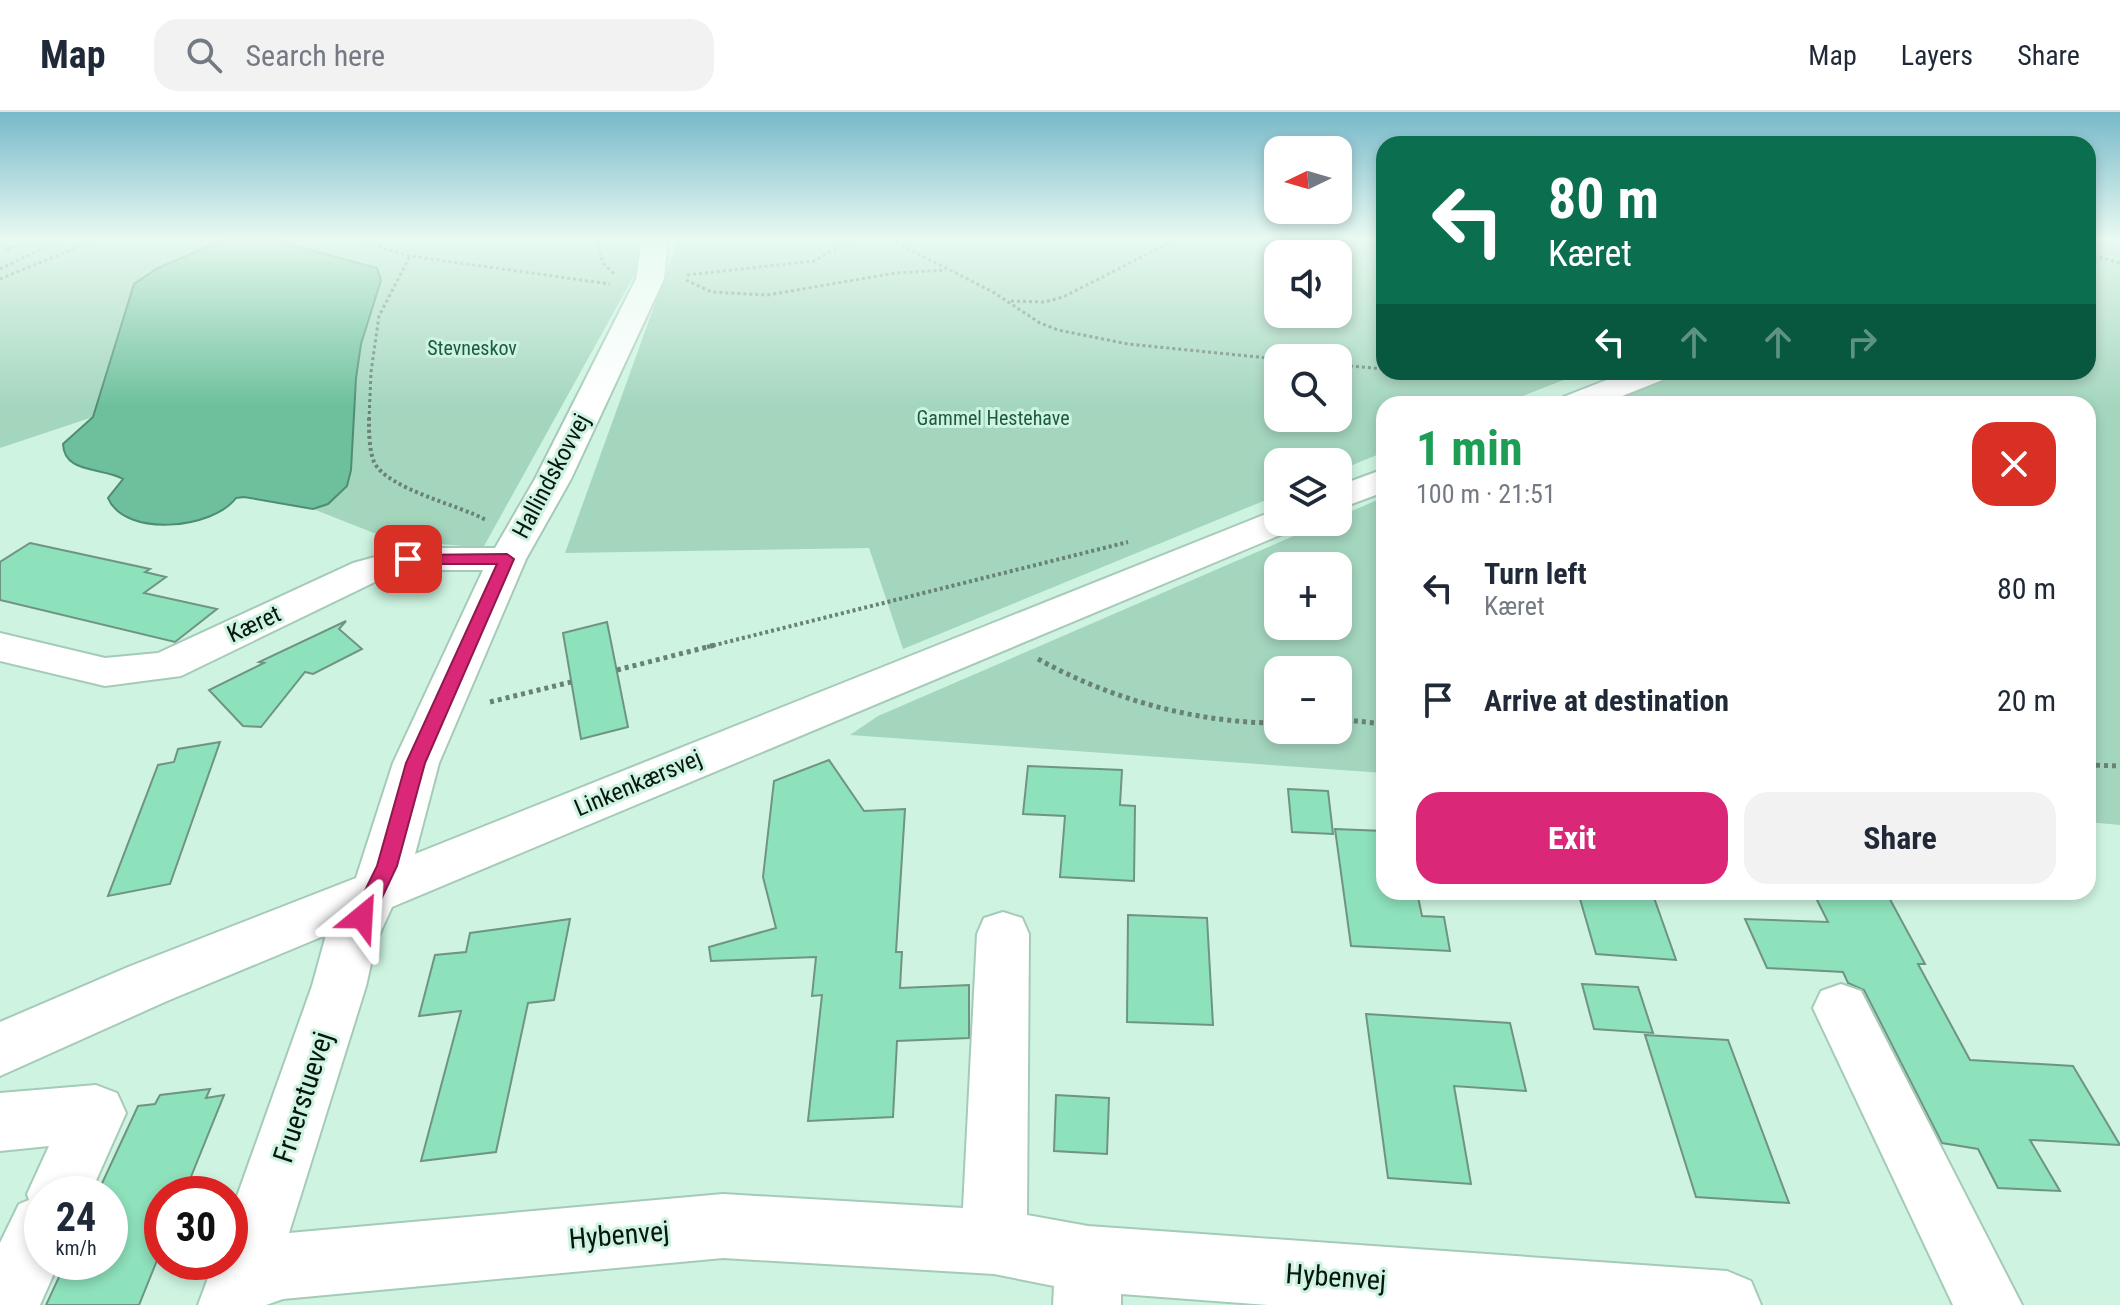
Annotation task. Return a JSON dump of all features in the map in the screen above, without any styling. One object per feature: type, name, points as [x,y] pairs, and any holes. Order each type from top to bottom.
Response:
[{"type":"street","name":"Hallindskovvej","points":[[376,892],[387,866],[416,763],[442,709],[494,559],[553,479],[654,296]]},
{"type":"street","points":[[1594,396],[1634,380]]},
{"type":"street","points":[[1352,493],[1376,483]]},
{"type":"street","name":"Linkenkærsvej","points":[[0,1050],[190,965],[376,892],[1264,528]]},
{"type":"street","name":"Kæret","points":[[0,647],[105,672],[166,666],[367,571],[408,559],[494,559]]},
{"type":"street","name":"Fruerstuevej","points":[[238,1289],[339,986],[349,942],[376,892]]},
{"type":"street","points":[[994,1242],[1003,934]]},
{"type":"street","points":[[1841,1008],[1988,1305]]},
{"type":"street","points":[[0,1122],[96,1113],[66,1176]]},
{"type":"street","name":"Hybenvej","points":[[238,1289],[283,1266],[723,1226],[994,1242],[1088,1282],[1727,1305]]},
{"type":"street","points":[[5,1305],[24,1265]]},
{"type":"path","points":[[389,296],[380,313],[371,367],[369,455],[378,470],[490,522],[494,533],[494,559]]},
{"type":"path","points":[[998,296],[1058,330],[1128,344],[1264,358]]},
{"type":"path","points":[[1008,301],[1044,302],[1066,296]]},
{"type":"path","points":[[1352,366],[1376,368]]},
{"type":"path","points":[[617,670],[1134,540]]},
{"type":"path","points":[[998,635],[1056,669],[1175,713],[1264,724]]},
{"type":"path","points":[[442,709],[496,701],[571,682]]},
{"type":"path","points":[[1352,721],[1376,723]]},
{"type":"path","points":[[2096,765],[2120,766]]},
{"type":"green space","points":[[0,296],[130,296],[93,417],[0,448]]},
{"type":"green space","name":"Stevneskov","points":[[376,296],[623,296],[483,548],[389,539],[313,509],[328,504],[351,470],[361,345]]},
{"type":"green space","name":"Gammel Hestehave","points":[[658,296],[1264,296],[1264,328],[1352,328],[1352,296],[1376,296],[1376,380],[1564,380],[1522,396],[1376,396],[1376,455],[1352,465],[1352,448],[1264,448],[1264,501],[903,649],[869,548],[565,553]]},
{"type":"green space","points":[[2096,296],[2120,296],[2120,825],[2096,823],[2096,396],[1623,396],[1663,380],[2096,380]]},
{"type":"green space","points":[[1376,500],[1376,772],[850,735],[878,716],[1294,536],[1352,536],[1352,511]]},
{"type":"shaded area","points":[[130,296],[376,296],[361,344],[356,378],[351,470],[347,486],[328,504],[313,509],[244,497],[236,498],[225,509],[209,517],[190,522],[150,524],[132,519],[117,511],[108,498],[123,479],[77,465],[65,454],[63,444],[93,417]]},
{"type":"building","points":[[30,543],[150,569],[145,572],[166,577],[144,593],[217,609],[175,642],[0,600],[0,562]]},
{"type":"building","points":[[346,621],[339,629],[362,649],[313,674],[305,672],[261,727],[243,726],[209,690],[264,663],[259,662]]},
{"type":"building","points":[[607,622],[628,727],[581,739],[563,633]]},
{"type":"building","points":[[220,742],[170,884],[108,896],[158,765],[174,762],[178,749]]},
{"type":"building","points":[[829,760],[864,811],[905,809],[896,952],[902,952],[900,988],[969,985],[969,1038],[897,1041],[893,1117],[808,1121],[822,995],[812,996],[816,957],[711,961],[709,947],[776,928],[763,877],[774,781]]},
{"type":"building","points":[[1028,766],[1122,770],[1120,805],[1135,806],[1134,881],[1060,877],[1065,816],[1023,814]]},
{"type":"building","points":[[1288,789],[1328,791],[1333,834],[1292,832]]},
{"type":"building","points":[[1335,829],[1376,831],[1376,900],[1419,900],[1422,916],[1444,917],[1450,951],[1351,946]]},
{"type":"building","points":[[1580,900],[1655,900],[1676,960],[1596,954]]},
{"type":"building","points":[[1817,900],[1890,900],[1925,964],[1918,964],[1970,1060],[2073,1066],[2120,1145],[2030,1140],[2060,1191],[1998,1188],[1978,1149],[1942,1143],[1864,990],[1848,983],[1843,972],[1767,968],[1745,919],[1828,922]]},
{"type":"building","points":[[1128,915],[1207,918],[1213,1025],[1127,1022]]},
{"type":"building","points":[[570,919],[554,1000],[528,1003],[496,1152],[421,1161],[461,1011],[419,1016],[435,955],[466,952],[470,933]]},
{"type":"building","points":[[1582,984],[1638,987],[1653,1033],[1594,1029]]},
{"type":"building","points":[[1366,1014],[1510,1023],[1526,1091],[1454,1086],[1471,1184],[1388,1178]]},
{"type":"building","points":[[1645,1035],[1728,1040],[1789,1203],[1696,1197]]},
{"type":"building","points":[[210,1089],[206,1098],[224,1095],[191,1176],[144,1176],[144,1280],[149,1280],[139,1305],[46,1305],[58,1280],[128,1280],[128,1176],[105,1176],[138,1106],[155,1104],[160,1095]]},
{"type":"building","points":[[1056,1095],[1109,1098],[1107,1154],[1054,1151]]},
{"type":"route","points":[[362,917],[387,866],[416,763],[507,559],[408,559]]}]
